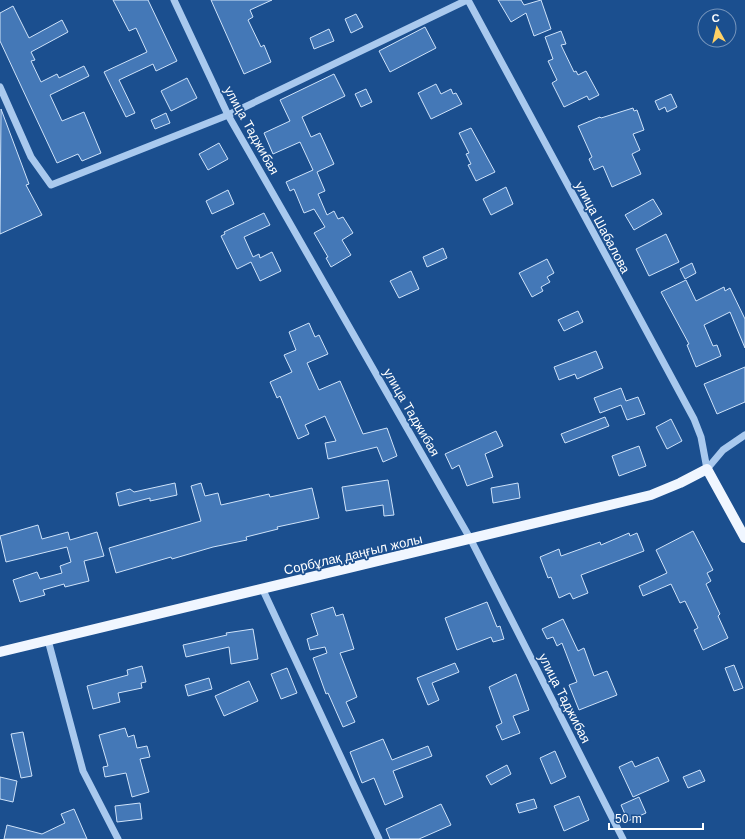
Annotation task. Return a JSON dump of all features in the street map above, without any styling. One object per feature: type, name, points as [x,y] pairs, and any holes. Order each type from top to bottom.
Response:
[{"type":"main road","points":[[707,469],[745,538]]},
{"type":"main road","name":"Сорбұлақ даңғыл жолы","points":[[0,652],[262,588],[471,540],[651,495],[680,483],[707,469]]},
{"type":"street","name":"улица Таджибая","points":[[174,0],[228,115],[471,540],[622,839]]},
{"type":"street","points":[[0,88],[31,157],[51,185],[228,115],[467,0]]},
{"type":"street","name":"улица Шабалова","points":[[467,0],[694,419],[700,437],[707,469]]},
{"type":"street","points":[[707,469],[723,450],[745,435]]},
{"type":"street","points":[[262,588],[379,839]]},
{"type":"street","points":[[48,640],[83,771],[118,839]]},
{"type":"building","points":[[113,0],[148,0],[177,61],[156,71],[153,64],[119,80],[135,113],[126,117],[104,72],[147,52],[136,28],[129,31]]},
{"type":"building","points":[[211,0],[272,0],[250,10],[253,17],[248,20],[261,47],[264,45],[271,62],[244,74]]},
{"type":"building","points":[[498,0],[521,0],[524,5],[541,0],[551,29],[534,36],[526,13],[511,22]]},
{"type":"building","points":[[13,6],[29,38],[62,20],[68,32],[31,52],[35,60],[31,61],[41,82],[57,74],[59,78],[84,66],[89,76],[50,95],[62,121],[84,112],[101,153],[82,161],[78,154],[57,163],[0,41],[0,13]]},
{"type":"building","points":[[356,14],[363,27],[351,33],[345,19]]},
{"type":"building","points":[[425,27],[436,48],[390,72],[379,51]]},
{"type":"building","points":[[329,29],[334,41],[314,49],[310,38]]},
{"type":"building","points":[[561,31],[566,44],[561,45],[574,72],[576,71],[578,75],[586,71],[599,95],[589,100],[587,96],[564,107],[552,83],[557,80],[548,61],[553,59],[545,37]]},
{"type":"building","points":[[334,74],[345,96],[302,117],[311,137],[320,133],[334,164],[317,172],[325,191],[318,194],[327,215],[334,211],[338,219],[343,217],[353,233],[342,240],[351,255],[331,267],[326,258],[328,257],[314,233],[325,227],[314,209],[304,213],[294,189],[290,191],[286,182],[313,170],[300,142],[273,154],[264,133],[290,121],[280,100]]},
{"type":"building","points":[[187,78],[197,98],[171,111],[161,91]]},
{"type":"building","points":[[436,84],[441,94],[451,89],[453,94],[456,93],[462,104],[431,119],[418,93]]},
{"type":"building","points":[[366,89],[372,102],[361,107],[355,94]]},
{"type":"building","points":[[671,94],[677,107],[667,112],[665,107],[659,110],[655,101]]},
{"type":"building","points":[[633,108],[634,111],[637,110],[644,130],[633,134],[640,150],[632,154],[641,174],[612,187],[603,166],[594,170],[589,159],[592,157],[578,126],[600,117],[601,118]]},
{"type":"building","points":[[1,109],[29,184],[26,185],[42,215],[0,234]]},
{"type":"building","points":[[166,113],[170,123],[155,129],[151,120]]},
{"type":"building","points":[[471,128],[495,172],[476,181],[468,165],[471,164],[466,154],[469,153],[459,133]]},
{"type":"building","points":[[219,143],[228,159],[208,170],[199,154]]},
{"type":"building","points":[[506,187],[513,204],[491,215],[483,199]]},
{"type":"building","points":[[228,190],[234,204],[212,214],[206,201]]},
{"type":"building","points":[[653,199],[662,214],[634,230],[625,215]]},
{"type":"building","points":[[264,213],[270,225],[244,237],[253,257],[259,254],[260,258],[272,252],[281,271],[260,281],[251,262],[237,269],[221,236],[225,234],[224,232]]},
{"type":"building","points":[[666,234],[679,262],[649,276],[636,249]]},
{"type":"building","points":[[443,248],[447,258],[427,267],[423,257]]},
{"type":"building","points":[[547,259],[554,273],[547,277],[550,282],[541,287],[543,291],[532,297],[519,273]]},
{"type":"building","points":[[692,263],[696,273],[685,279],[680,269]]},
{"type":"building","points":[[411,271],[419,289],[399,298],[390,281]]},
{"type":"building","points":[[686,280],[696,301],[724,287],[725,291],[730,288],[745,319],[745,348],[730,312],[704,325],[713,346],[717,345],[721,356],[696,367],[687,345],[689,344],[661,292]]},
{"type":"building","points":[[578,311],[583,322],[564,331],[558,320]]},
{"type":"building","points":[[309,323],[315,337],[319,335],[328,354],[307,363],[319,390],[340,381],[363,434],[387,428],[397,456],[383,462],[377,447],[328,459],[325,443],[336,441],[325,416],[305,425],[309,434],[298,439],[280,396],[277,398],[270,382],[292,372],[284,355],[296,350],[289,332]]},
{"type":"building","points":[[596,351],[603,368],[577,379],[575,374],[559,380],[554,367]]},
{"type":"building","points":[[745,367],[745,402],[717,414],[704,384]]},
{"type":"building","points":[[621,388],[626,401],[638,397],[645,414],[627,420],[621,405],[600,413],[594,398]]},
{"type":"building","points":[[605,417],[609,426],[565,443],[561,434]]},
{"type":"building","points":[[671,419],[682,441],[667,449],[656,427]]},
{"type":"building","points":[[496,431],[503,446],[485,454],[493,477],[467,486],[459,465],[452,469],[445,454]]},
{"type":"building","points":[[639,446],[646,466],[619,476],[612,456]]},
{"type":"building","points":[[388,480],[394,515],[384,516],[383,505],[346,511],[342,487]]},
{"type":"building","points":[[175,483],[177,495],[150,501],[150,498],[119,506],[116,493],[130,489],[134,492]]},
{"type":"building","points":[[201,483],[205,496],[218,493],[221,505],[269,494],[270,497],[312,488],[319,518],[277,527],[278,529],[246,537],[247,540],[213,547],[172,559],[171,557],[116,573],[109,548],[201,521],[191,486]]},
{"type":"building","points":[[518,483],[520,498],[493,503],[491,488]]},
{"type":"building","points":[[38,525],[42,539],[68,532],[70,540],[97,532],[104,556],[84,561],[89,581],[65,587],[64,584],[43,590],[45,595],[20,602],[13,580],[37,572],[40,579],[62,573],[60,566],[71,562],[67,547],[6,562],[0,536]]},
{"type":"building","points":[[693,531],[713,570],[707,573],[711,581],[706,584],[720,614],[718,616],[728,638],[703,650],[694,630],[698,628],[685,601],[680,603],[671,584],[643,596],[639,586],[667,573],[656,550]]},
{"type":"building","points":[[629,533],[630,536],[637,533],[644,551],[581,575],[588,593],[573,599],[570,593],[559,598],[551,577],[548,578],[540,557],[559,549],[561,556],[600,542],[601,545]]},
{"type":"building","points":[[487,602],[497,627],[500,626],[504,639],[493,642],[491,637],[457,650],[445,618]]},
{"type":"building","points":[[333,607],[336,616],[343,614],[354,649],[340,653],[357,697],[346,702],[355,722],[343,727],[328,693],[326,694],[313,658],[327,653],[325,647],[310,650],[307,639],[318,635],[311,614]]},
{"type":"building","points":[[563,619],[578,651],[584,648],[594,676],[607,671],[617,695],[579,710],[569,685],[577,682],[562,643],[557,646],[553,637],[547,639],[542,629]]},
{"type":"building","points":[[253,629],[258,659],[231,664],[229,647],[186,657],[183,645],[227,635],[226,633]]},
{"type":"building","points":[[455,663],[459,672],[432,683],[439,700],[428,705],[417,678]]},
{"type":"building","points":[[734,665],[743,688],[734,691],[725,668]]},
{"type":"building","points":[[142,666],[146,682],[141,683],[142,688],[118,693],[120,702],[93,709],[87,686],[128,675],[127,670]]},
{"type":"building","points":[[287,668],[297,693],[281,699],[271,674]]},
{"type":"building","points":[[516,674],[529,710],[513,716],[520,733],[502,740],[496,726],[502,723],[489,687]]},
{"type":"building","points":[[209,678],[212,689],[188,696],[185,685]]},
{"type":"building","points":[[249,681],[258,701],[224,716],[215,696]]},
{"type":"building","points":[[125,728],[128,737],[134,735],[137,748],[147,746],[150,757],[140,759],[149,792],[132,797],[126,773],[105,777],[103,767],[108,766],[99,735]]},
{"type":"building","points":[[23,732],[32,776],[21,778],[11,734]]},
{"type":"building","points":[[383,739],[392,760],[428,746],[432,756],[393,771],[403,797],[385,805],[374,778],[362,783],[350,752]]},
{"type":"building","points":[[555,751],[566,777],[551,784],[540,758]]},
{"type":"building","points":[[658,757],[669,781],[633,797],[619,767],[632,761],[635,767]]},
{"type":"building","points":[[507,765],[511,774],[491,785],[486,776]]},
{"type":"building","points":[[700,770],[705,781],[688,788],[683,777]]},
{"type":"building","points":[[0,777],[17,781],[13,802],[0,799]]},
{"type":"building","points":[[579,796],[589,820],[564,831],[554,806]]},
{"type":"building","points":[[639,797],[646,813],[628,821],[621,805]]},
{"type":"building","points":[[534,799],[537,808],[519,813],[516,804]]},
{"type":"building","points":[[140,803],[142,819],[117,822],[115,806]]},
{"type":"building","points":[[441,804],[451,825],[419,839],[390,839],[386,829]]},
{"type":"building","points":[[74,809],[87,839],[4,839],[7,825],[42,834],[65,823],[61,814]]}]
